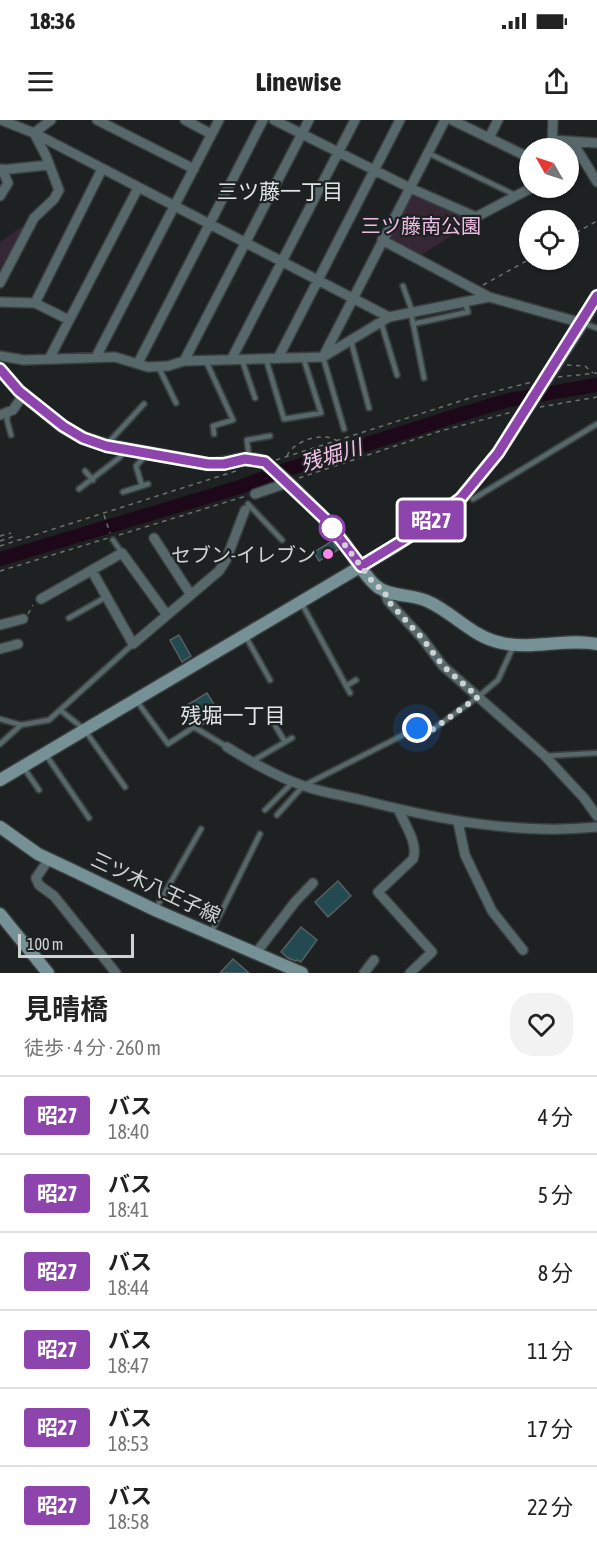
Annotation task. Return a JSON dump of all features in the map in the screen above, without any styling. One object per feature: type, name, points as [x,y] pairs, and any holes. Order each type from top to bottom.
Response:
[{"type":"street","points":[[1,120],[34,133],[352,298],[385,319]]},
{"type":"street","points":[[34,133],[51,120]]},
{"type":"street","points":[[98,120],[194,169]]},
{"type":"street","points":[[185,120],[212,134]]},
{"type":"street","points":[[96,357],[219,120]]},
{"type":"street","points":[[138,363],[263,120]]},
{"type":"street","points":[[274,120],[374,171],[476,217],[519,194]]},
{"type":"street","points":[[184,362],[309,120]]},
{"type":"street","points":[[231,360],[356,120]]},
{"type":"street","points":[[278,358],[400,120]]},
{"type":"street","points":[[323,357],[445,120]]},
{"type":"street","points":[[452,120],[519,153]]},
{"type":"street","points":[[489,138],[498,120]]},
{"type":"street","points":[[552,138],[553,120]]},
{"type":"street","points":[[0,283],[34,218],[58,194],[59,190],[34,133]]},
{"type":"street","points":[[579,142],[597,143]]},
{"type":"street","points":[[579,152],[597,182]]},
{"type":"street","points":[[0,196],[8,183],[1,170],[49,165]]},
{"type":"street","points":[[35,303],[102,169]]},
{"type":"street","points":[[49,358],[138,188]]},
{"type":"street","points":[[382,240],[489,297],[582,323]]},
{"type":"street","points":[[0,780],[361,566],[467,499],[498,453],[519,411],[545,379],[597,296]]},
{"type":"street","points":[[0,356],[24,360],[115,357],[148,367],[184,362],[323,357],[385,319],[489,297]]},
{"type":"street","points":[[0,302],[35,303],[69,320]]},
{"type":"street","points":[[0,369],[24,395],[71,431],[106,446],[208,464],[224,464],[249,459],[272,462],[324,518],[375,585],[401,596],[422,598],[435,604],[483,637],[514,645],[569,642],[597,644]]},
{"type":"street","points":[[4,414],[16,407],[24,395]]},
{"type":"street","points":[[255,494],[289,482]]},
{"type":"street","points":[[92,572],[133,644],[222,566],[247,507]]},
{"type":"street","points":[[154,538],[191,594]]},
{"type":"street","points":[[41,599],[122,554],[167,615]]},
{"type":"street","points":[[384,590],[388,601],[422,638],[443,666],[545,756],[571,783],[597,816]]},
{"type":"street","points":[[0,625],[23,619]]},
{"type":"street","points":[[0,649],[18,644]]},
{"type":"street","points":[[226,747],[251,762],[299,784],[458,822],[563,830],[597,827]]},
{"type":"street","points":[[398,809],[415,854],[378,892],[432,952],[410,973]]},
{"type":"street","points":[[458,822],[465,855],[492,911],[523,950]]},
{"type":"street","name":"三ツ木八王子線","points":[[0,827],[49,859],[155,910],[302,973]]},
{"type":"street","points":[[49,859],[36,878],[39,885],[54,896],[116,973]]},
{"type":"street","points":[[256,953],[295,902],[313,883]]},
{"type":"street","points":[[0,914],[48,973]]},
{"type":"street","points":[[364,973],[374,960]]},
{"type":"lane","points":[[428,153],[516,195]]},
{"type":"lane","points":[[403,285],[411,312],[424,378]]},
{"type":"lane","points":[[413,324],[468,312],[465,302]]},
{"type":"lane","points":[[385,319],[397,375]]},
{"type":"lane","points":[[582,323],[597,328]]},
{"type":"lane","points":[[351,340],[369,408]]},
{"type":"lane","points":[[266,359],[284,419],[321,413],[303,357]]},
{"type":"lane","points":[[323,357],[344,429]]},
{"type":"lane","points":[[242,360],[255,398]]},
{"type":"lane","points":[[206,361],[232,420],[213,426],[214,434]]},
{"type":"lane","points":[[159,366],[176,403]]},
{"type":"lane","points":[[106,446],[144,404]]},
{"type":"lane","points":[[4,414],[11,435]]},
{"type":"lane","points":[[467,499],[597,424]]},
{"type":"lane","points":[[249,459],[247,440],[270,436]]},
{"type":"lane","points":[[79,489],[119,458],[126,449]]},
{"type":"lane","points":[[123,492],[145,485],[136,466],[147,453]]},
{"type":"lane","points":[[85,471],[93,480]]},
{"type":"lane","points":[[255,494],[247,507],[282,540]]},
{"type":"lane","points":[[112,537],[122,554]]},
{"type":"lane","points":[[69,618],[106,597]]},
{"type":"lane","points":[[301,602],[350,693]]},
{"type":"lane","points":[[245,635],[270,680]]},
{"type":"lane","points":[[0,719],[21,725],[49,720],[133,644]]},
{"type":"lane","points":[[265,810],[299,784],[417,728],[429,732],[498,680],[514,645]]},
{"type":"lane","points":[[346,686],[356,680]]},
{"type":"lane","points":[[135,700],[168,744],[194,727],[226,747]]},
{"type":"lane","points":[[60,710],[84,729],[125,787]]},
{"type":"lane","points":[[272,720],[285,742]]},
{"type":"lane","points":[[0,744],[21,725]]},
{"type":"lane","points":[[251,762],[292,738]]},
{"type":"lane","points":[[45,753],[89,818]]},
{"type":"lane","points":[[545,756],[597,753]]},
{"type":"lane","points":[[23,765],[39,790]]},
{"type":"lane","points":[[278,814],[299,784]]},
{"type":"lane","points":[[155,910],[201,829]]},
{"type":"lane","points":[[210,934],[260,834]]},
{"type":"path","points":[[579,231],[597,221]]},
{"type":"path","points":[[475,289],[519,265]]},
{"type":"path","points":[[555,364],[585,366],[596,373]]},
{"type":"path","points":[[272,462],[473,397],[545,379],[596,373]]},
{"type":"path","points":[[539,407],[597,397]]},
{"type":"path","points":[[289,482],[437,432],[519,411]]},
{"type":"path","points":[[286,457],[289,451],[298,444],[308,440],[326,436],[337,441]]},
{"type":"path","points":[[0,546],[241,470]]},
{"type":"path","points":[[0,571],[255,494]]},
{"type":"path","points":[[104,515],[112,537]]},
{"type":"path","points":[[0,536],[12,532],[12,537],[0,541]]},
{"type":"path","points":[[6,538],[8,543]]},
{"type":"path","points":[[23,619],[41,599]]},
{"type":"green space","name":"三ツ藤南公園","points":[[410,190],[477,220],[418,257],[384,240]]},
{"type":"green space","points":[[30,221],[0,280],[0,242]]},
{"type":"building","points":[[332,541],[338,550],[319,561],[314,552]]},
{"type":"building","points":[[179,635],[191,656],[182,662],[170,640]]},
{"type":"building","points":[[207,693],[220,714],[200,726],[196,722],[191,724],[182,708]]},
{"type":"building","points":[[338,881],[351,896],[328,917],[315,902]]},
{"type":"building","points":[[301,927],[317,940],[301,962],[288,958],[281,952]]},
{"type":"building","points":[[233,959],[249,973],[220,973]]},
{"type":"waterway","name":"残堀川","points":[[0,559],[240,487],[285,470],[509,400],[597,385]]},
{"type":"bus line","name":"昭27","points":[[0,369],[15,388],[63,426],[83,438],[106,446],[208,464],[217,465],[245,459],[265,462],[324,518],[361,566],[415,533],[461,498],[498,453],[597,296]]},
{"type":"place","name":"セブン-イレブン","points":[[328,554]]},
{"type":"district","name":"三ツ藤一丁目","points":[[280,191]]},
{"type":"district","name":"残堀一丁目","points":[[233,715]]},
{"type":"route","points":[[332,528],[375,585],[384,590],[388,601],[422,638],[443,666],[478,697],[429,732],[417,728]]}]
